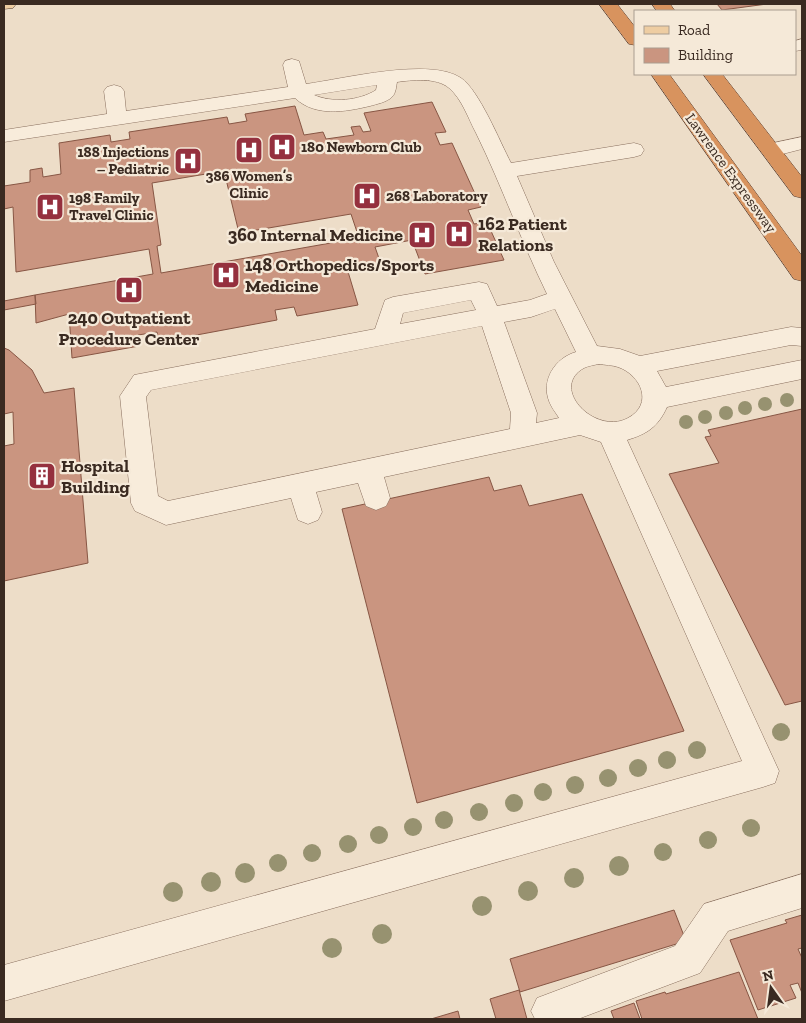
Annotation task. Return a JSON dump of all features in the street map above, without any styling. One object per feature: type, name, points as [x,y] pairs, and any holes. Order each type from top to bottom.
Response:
[{"type":"highway","points":[[608,4],[634,39]]},
{"type":"highway","name":"Lawrence Expressway","points":[[661,75],[802,274]]},
{"type":"highway","points":[[713,75],[802,191]]},
{"type":"street","points":[[292,65],[300,91]]},
{"type":"street","points":[[4,136],[412,74],[438,76],[454,82],[466,95],[505,171],[561,298],[590,356]]},
{"type":"street","points":[[114,91],[118,119]]},
{"type":"street","points":[[771,150],[802,143]]},
{"type":"street","points":[[505,171],[634,150]]},
{"type":"street","points":[[4,983],[763,771],[595,428],[563,408],[559,397],[557,387],[560,377],[566,369],[575,362],[590,356],[612,356],[637,366],[648,376],[654,387],[657,399],[654,411],[646,421],[635,428],[595,428],[523,436],[166,513],[144,503],[133,396],[143,382],[531,308],[561,298]]},
{"type":"street","points":[[490,316],[524,413],[523,436]]},
{"type":"street","points":[[637,366],[791,336],[802,337]]},
{"type":"street","points":[[657,399],[802,370]]},
{"type":"street","points":[[368,470],[376,498]]},
{"type":"street","points":[[301,485],[308,512]]},
{"type":"street","points":[[550,1011],[687,960],[717,916],[802,891]]},
{"type":"building","points":[[717,4],[767,4],[722,10]]},
{"type":"building","points":[[432,102],[446,132],[435,133],[440,145],[452,143],[481,207],[468,210],[474,224],[487,222],[504,260],[425,274],[412,240],[375,247],[381,264],[368,266],[367,262],[346,265],[358,305],[297,316],[294,307],[275,310],[277,320],[159,342],[157,332],[138,335],[139,346],[72,358],[69,314],[36,323],[35,295],[153,274],[149,249],[16,272],[13,207],[4,209],[4,186],[30,182],[30,170],[42,168],[43,177],[61,174],[59,143],[110,135],[111,142],[130,139],[129,132],[227,117],[229,124],[247,121],[245,114],[295,106],[304,135],[323,132],[326,139],[354,135],[351,127],[360,126],[363,132],[371,131],[364,113]],"holes":[[[224,171],[239,233],[351,214],[359,238],[161,273],[157,246],[161,245],[152,183]]]},
{"type":"building","points":[[35,295],[36,304],[4,310],[4,301]]},
{"type":"building","name":"Hospital Building","points":[[4,348],[9,350],[32,370],[44,393],[74,388],[88,563],[4,581],[4,446],[14,444],[13,412],[4,414]]},
{"type":"building","points":[[802,409],[802,701],[785,705],[669,474],[719,463],[705,437],[711,436],[708,430]]},
{"type":"building","points":[[489,477],[494,491],[521,485],[529,506],[582,494],[684,731],[417,803],[342,509]]},
{"type":"building","points":[[674,910],[686,941],[520,992],[510,959]]},
{"type":"building","points":[[802,915],[802,948],[798,949],[802,958],[802,993],[798,983],[790,985],[796,998],[758,1010],[730,940],[787,923],[785,920]]},
{"type":"building","points":[[739,972],[758,1019],[642,1019],[636,1001]]},
{"type":"building","points":[[519,990],[527,1019],[496,1019],[490,999]]},
{"type":"building","points":[[634,1003],[640,1019],[614,1019],[611,1011]]},
{"type":"building","points":[[458,1011],[460,1019],[431,1019]]},
{"type":"place","name":"180 Newborn Club","points":[[282,147]]},
{"type":"place","name":"386 Women’s Clinic","points":[[249,150]]},
{"type":"place","name":"188 Injections – Pediatric","points":[[188,161]]},
{"type":"place","name":"268 Laboratory","points":[[367,196]]},
{"type":"place","name":"198 Family Travel Clinic","points":[[50,207]]},
{"type":"place","name":"162 Patient Relations","points":[[459,234]]},
{"type":"place","name":"360 Internal Medicine","points":[[422,235]]},
{"type":"place","name":"148 Orthopedics/Sports Medicine","points":[[226,275]]},
{"type":"place","name":"240 Outpatient Procedure Center","points":[[129,290]]},
{"type":"place","name":"Hospital Building","points":[[42,476]]}]
